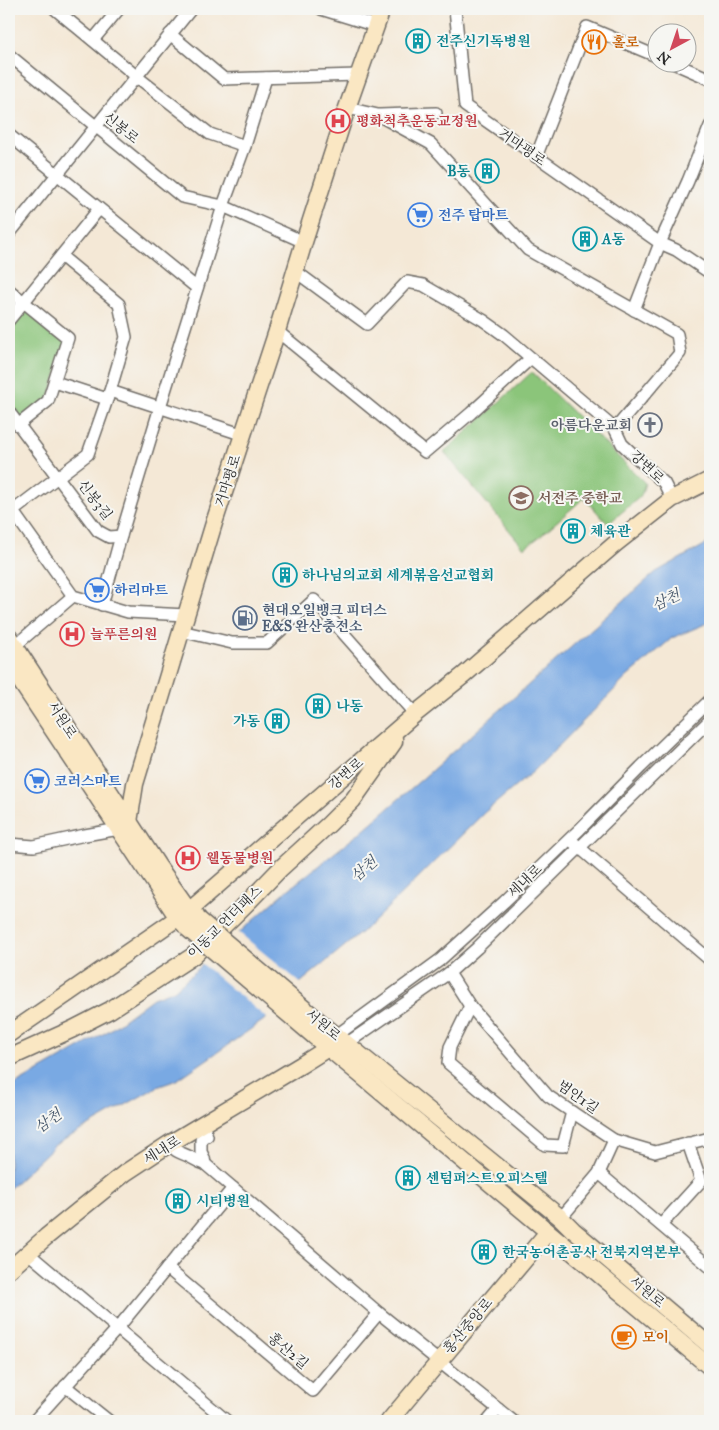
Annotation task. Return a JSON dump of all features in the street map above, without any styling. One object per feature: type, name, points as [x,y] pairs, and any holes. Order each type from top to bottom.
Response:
[{"type":"street","points":[[55,9],[210,134],[245,146]]},
{"type":"street","points":[[93,40],[119,9]]},
{"type":"street","points":[[9,234],[191,9]]},
{"type":"street","points":[[321,9],[376,26]]},
{"type":"street","name":"거마평로","points":[[124,826],[186,615],[347,108],[382,9]]},
{"type":"street","name":"거마평로","points":[[455,9],[465,106],[660,243],[676,250],[710,273]]},
{"type":"street","points":[[536,157],[587,27],[646,52]]},
{"type":"street","points":[[170,34],[224,79],[358,75]]},
{"type":"street","name":"신봉로","points":[[9,55],[182,197],[223,206],[304,242]]},
{"type":"street","points":[[694,72],[710,79]]},
{"type":"street","points":[[102,605],[121,536],[197,288],[266,78]]},
{"type":"street","points":[[347,108],[378,115],[436,113]]},
{"type":"street","points":[[378,115],[431,144],[528,250],[677,334],[680,352],[615,429]]},
{"type":"street","points":[[634,310],[660,243],[710,126]]},
{"type":"street","points":[[11,140],[57,174],[197,288]]},
{"type":"street","points":[[9,320],[99,208]]},
{"type":"street","points":[[61,256],[119,304],[126,337],[109,395],[88,454],[58,478],[11,508],[73,596],[128,612],[186,615]]},
{"type":"street","name":"강변로","points":[[296,271],[367,324],[407,282],[423,285],[483,320],[615,429],[622,444],[664,483],[672,499]]},
{"type":"street","points":[[9,290],[68,338],[48,401],[18,425]]},
{"type":"street","points":[[277,331],[425,452],[471,414],[531,358]]},
{"type":"street","points":[[54,382],[160,408],[244,435]]},
{"type":"street","name":"신봉3길","points":[[9,412],[98,531],[109,537],[121,536]]},
{"type":"street","name":"강변로","points":[[9,1034],[188,919],[415,714],[464,675],[616,544],[672,499],[710,480]]},
{"type":"street","points":[[11,645],[73,596]]},
{"type":"street","points":[[181,631],[232,643],[266,643],[314,600],[415,714]]},
{"type":"street","name":"서원로","points":[[11,645],[108,789],[124,826],[129,847],[188,919],[330,1038],[548,1232],[710,1367]]},
{"type":"street","name":"서원로","points":[[9,664],[124,826]]},
{"type":"street","name":"세내로","points":[[9,1270],[124,1173],[203,1125],[440,960],[570,839],[710,700]]},
{"type":"street","name":"세내로","points":[[330,1038],[449,973],[477,948],[710,720]]},
{"type":"street","name":"이동교 언더패스","points":[[9,1058],[110,1010],[193,956],[281,868],[353,800],[394,742],[394,733]]},
{"type":"street","points":[[108,789],[112,786],[135,784]]},
{"type":"street","points":[[9,844],[34,846],[124,826]]},
{"type":"street","points":[[570,839],[578,848],[710,960]]},
{"type":"street","name":"범안1길","points":[[449,973],[470,1006],[548,1096],[614,1140],[655,1152],[710,1138]]},
{"type":"street","points":[[470,1006],[450,1047],[448,1063],[545,1145],[563,1146],[572,1112]]},
{"type":"street","name":"서원로","points":[[330,1038],[561,1218],[710,1346]]},
{"type":"street","points":[[203,1125],[207,1136],[201,1140],[201,1152],[205,1164]]},
{"type":"street","points":[[561,1218],[599,1173],[614,1140]]},
{"type":"street","points":[[661,1225],[700,1180],[688,1143]]},
{"type":"street","points":[[170,1144],[176,1152],[205,1164],[379,1313],[513,1421]]},
{"type":"street","points":[[599,1173],[710,1267]]},
{"type":"street","points":[[35,1420],[116,1329],[233,1188]]},
{"type":"street","name":"홍산중앙로","points":[[389,1421],[548,1232]]},
{"type":"street","points":[[28,1253],[227,1421]]},
{"type":"street","name":"홍산2길","points":[[166,1268],[313,1391],[379,1313]]},
{"type":"street","points":[[65,1386],[110,1421]]},
{"type":"street","points":[[488,1421],[498,1409]]},
{"type":"green space","points":[[23,302],[68,338],[48,401],[18,425],[9,412],[9,320]]},
{"type":"green space","points":[[532,372],[645,483],[641,496],[608,524],[584,498],[524,548],[444,452]]},
{"type":"water","name":"삼천","points":[[710,542],[710,622],[672,638],[627,677],[535,770],[485,812],[369,926],[300,983],[267,1018],[177,1080],[157,1087],[55,1145],[9,1189],[9,1088],[110,1030],[153,998],[174,990],[284,893],[357,835],[422,779],[656,572]]},
{"type":"pier","points":[[237,931],[303,985],[269,1020],[201,963]]},
{"type":"place","name":"전주신기독병원","points":[[418,41]]},
{"type":"place","name":"홀로","points":[[594,42]]},
{"type":"place","name":"평화척추운동교정원","points":[[338,121]]},
{"type":"place","name":"B동","points":[[487,171]]},
{"type":"place","name":"전주 탑마트","points":[[420,215]]},
{"type":"place","name":"A동","points":[[585,239]]},
{"type":"place","name":"아름다운교회","points":[[650,425]]},
{"type":"place","name":"서전주 중학교","points":[[521,498]]},
{"type":"place","name":"체육관","points":[[573,531]]},
{"type":"place","name":"하나님의교회 세계볶음선교협회","points":[[285,575]]},
{"type":"place","name":"하리마트","points":[[97,590]]},
{"type":"place","name":"현대오일뱅크 피더스 E&S 완산충전소","points":[[245,618]]},
{"type":"place","name":"늘푸른의원","points":[[72,634]]},
{"type":"place","name":"나동","points":[[318,706]]},
{"type":"place","name":"가동","points":[[277,721]]},
{"type":"place","name":"코러스마트","points":[[37,781]]},
{"type":"place","name":"웰동물병원","points":[[188,858]]},
{"type":"place","name":"센텀퍼스트오피스텔","points":[[408,1178]]},
{"type":"place","name":"시티병원","points":[[178,1201]]},
{"type":"place","name":"한국농어촌공사 전북지역본부","points":[[484,1252]]},
{"type":"place","name":"모이","points":[[624,1337]]}]
